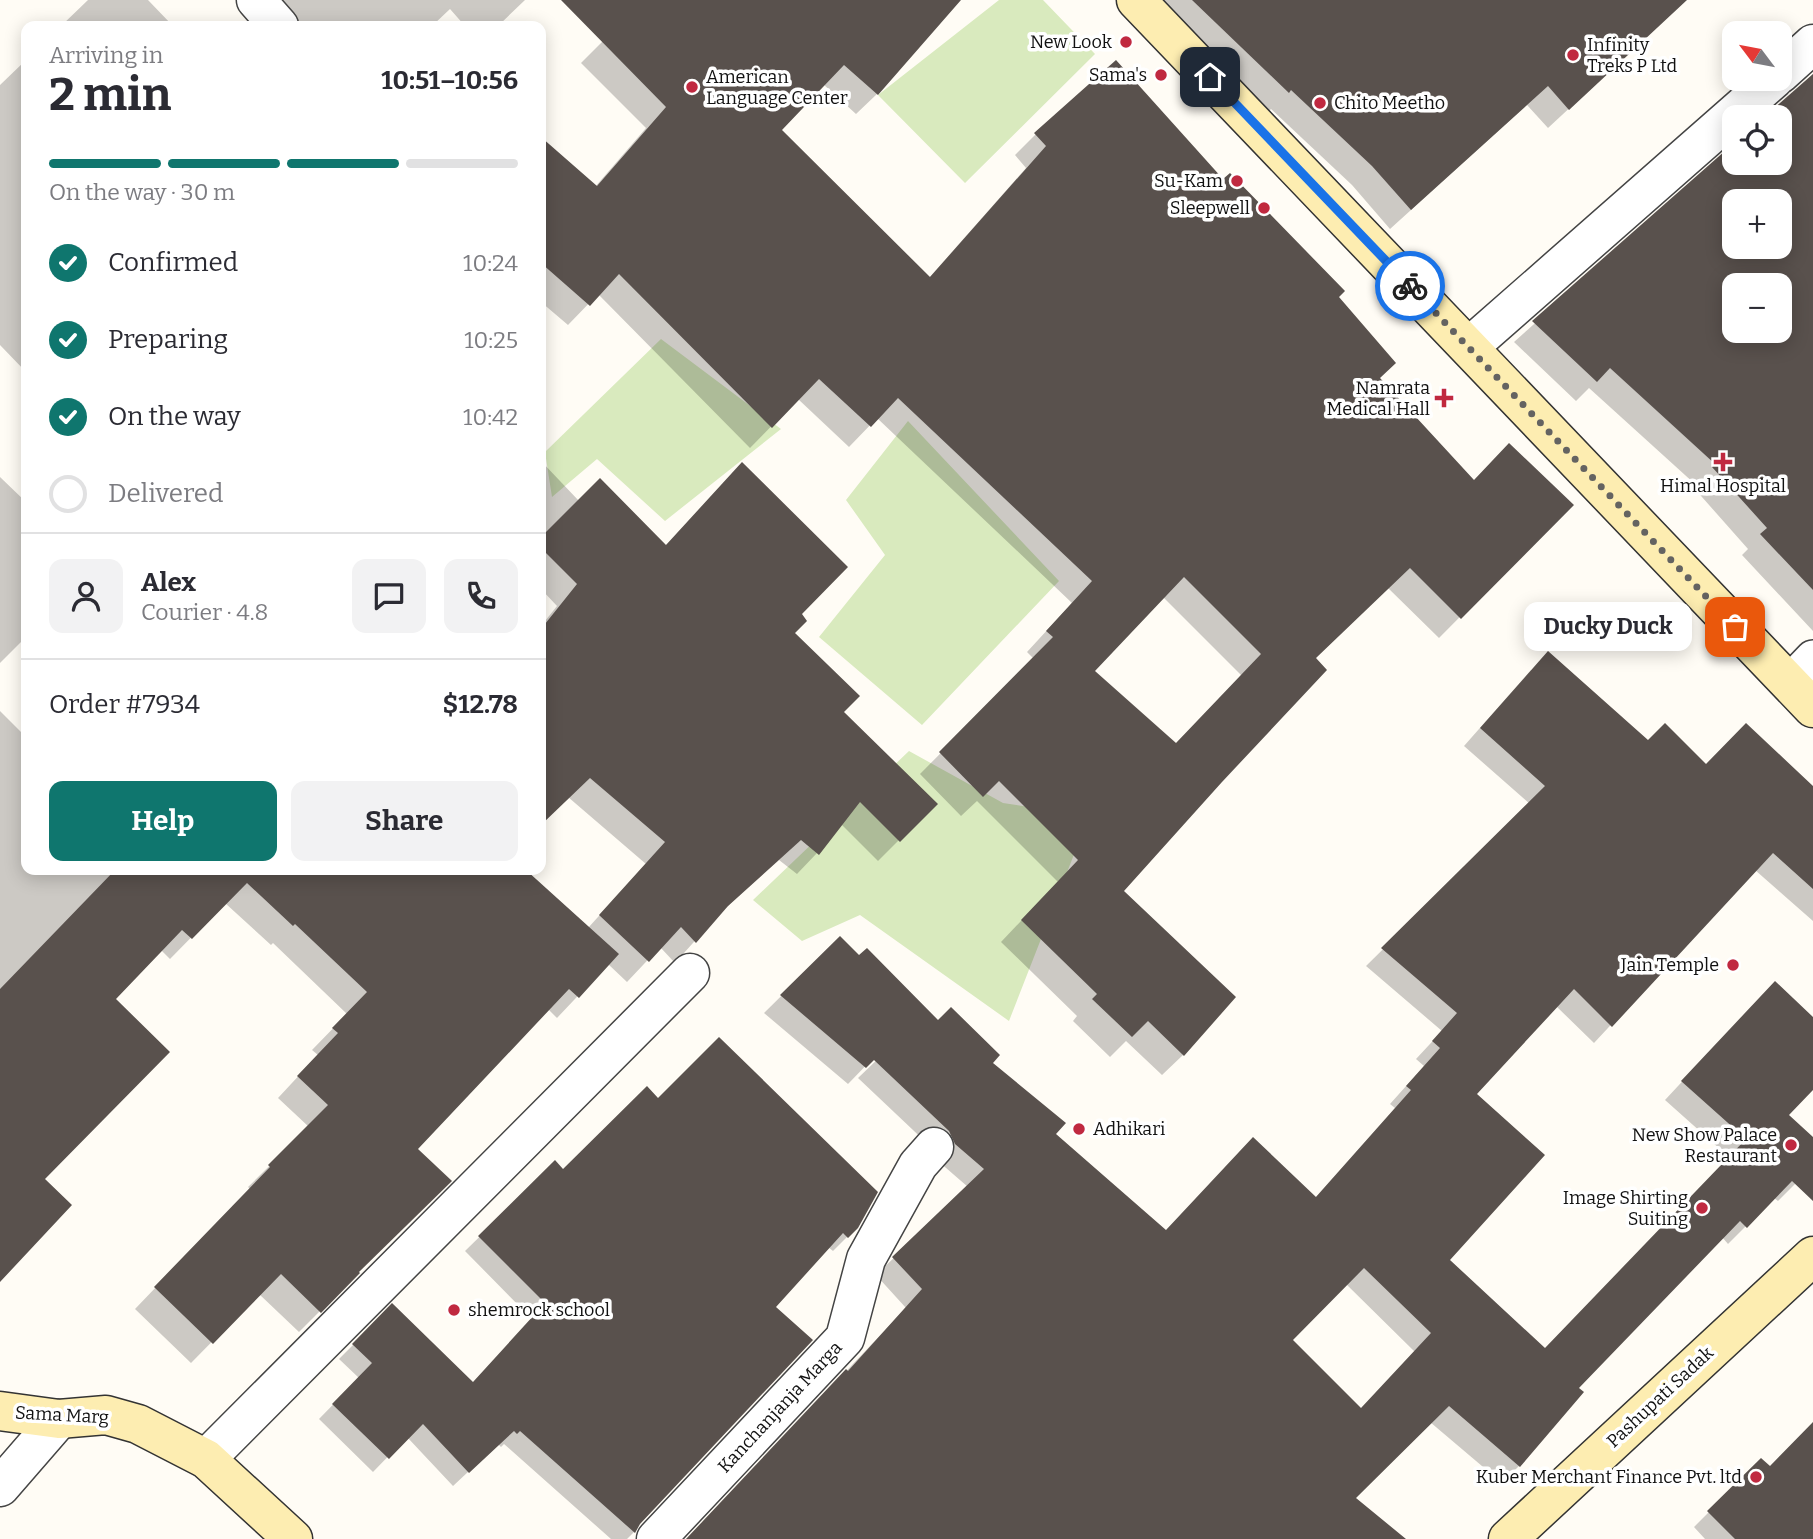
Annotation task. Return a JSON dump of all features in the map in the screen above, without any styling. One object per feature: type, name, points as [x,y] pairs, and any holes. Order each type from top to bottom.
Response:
[{"type":"main road","points":[[1136,0],[1469,347],[1805,683]]},
{"type":"main road","name":"Pashupati Sadak","points":[[1508,1539],[1813,1256]]},
{"type":"main road","name":"Sama Marg","points":[[0,1411],[59,1419],[106,1415],[138,1424],[206,1460],[293,1539]]},
{"type":"street","points":[[256,0],[275,21]]},
{"type":"street","points":[[1792,63],[1813,44]]},
{"type":"street","points":[[1469,347],[1760,91]]},
{"type":"street","points":[[206,1460],[690,973]]},
{"type":"street","name":"Kanchanjanja Marga","points":[[656,1539],[845,1338],[866,1259],[918,1165],[934,1147]]},
{"type":"street","points":[[0,1487],[59,1419]]},
{"type":"green space","points":[[999,0],[1043,0],[1095,54],[965,183],[878,95]]},
{"type":"green space","points":[[661,339],[781,429],[665,521],[597,459],[552,497],[546,451]]},
{"type":"green space","points":[[908,421],[1059,581],[922,725],[819,637],[885,555],[846,500]]},
{"type":"green space","points":[[909,751],[1003,803],[1089,816],[1009,1021],[860,915],[802,941],[753,900]]},
{"type":"building","points":[[561,0],[961,0],[878,95],[844,65],[782,130],[930,277],[1046,146],[1034,133],[1116,60],[1223,179],[1230,173],[1345,291],[1339,297],[1396,363],[1380,378],[1474,480],[1509,443],[1574,505],[1461,619],[1410,568],[1316,658],[1327,670],[1124,891],[1236,997],[1184,1056],[1148,1021],[1132,1037],[1092,999],[1097,994],[1021,920],[1078,860],[999,781],[983,797],[939,752],[1053,637],[1046,631],[1092,581],[898,398],[871,427],[819,379],[772,428],[619,274],[590,306],[546,267],[546,141],[597,186],[666,107]],"holes":[[[1184,577],[1261,654],[1176,743],[1095,671]]]},
{"type":"building","points":[[1192,0],[1687,0],[1569,110],[1548,86],[1411,210],[1372,166],[1291,90],[1289,93]]},
{"type":"building","name":"Himal Hospital","points":[[1813,74],[1813,590],[1760,534],[1767,528],[1712,467],[1715,464],[1610,368],[1597,382],[1532,321],[1722,154],[1722,175],[1792,175],[1792,105],[1778,105]]},
{"type":"building","points":[[742,462],[848,567],[802,614],[807,621],[795,633],[860,696],[844,712],[938,804],[900,842],[860,802],[819,855],[801,840],[728,906],[696,943],[681,927],[649,962],[599,915],[665,842],[590,778],[546,820],[546,623],[577,584],[546,553],[546,532],[600,478],[666,545]]},
{"type":"building","points":[[1548,651],[1648,740],[1665,723],[1706,764],[1746,723],[1813,786],[1813,889],[1773,853],[1612,1027],[1574,989],[1477,1094],[1545,1155],[1450,1260],[1545,1348],[1746,1139],[1681,1081],[1775,981],[1813,1017],[1813,1090],[1789,1115],[1813,1137],[1813,1201],[1792,1181],[1747,1228],[1740,1221],[1579,1388],[1584,1392],[1520,1467],[1449,1406],[1356,1498],[1406,1539],[686,1539],[846,1369],[848,1371],[922,1289],[892,1257],[984,1169],[955,1144],[949,1131],[874,1060],[866,1068],[780,995],[840,936],[859,955],[867,948],[938,1020],[951,1007],[1000,1055],[993,1063],[1066,1123],[1056,1134],[1166,1230],[1253,1137],[1316,1197],[1411,1090],[1406,1086],[1440,1048],[1432,1041],[1457,1013],[1381,948],[1545,786],[1480,728]],"holes":[[[1364,1268],[1431,1333],[1361,1408],[1293,1340]]]},
{"type":"building","points":[[110,875],[532,875],[619,954],[579,998],[569,989],[418,1149],[452,1181],[321,1313],[281,1274],[213,1344],[154,1287],[328,1105],[297,1076],[338,1033],[332,1028],[367,992],[247,883],[192,939],[182,930],[116,999],[170,1052],[45,1179],[72,1205],[0,1282],[0,989]]},
{"type":"building","points":[[719,1037],[878,1192],[858,1228],[848,1238],[843,1233],[776,1307],[813,1340],[640,1524],[635,1533],[520,1431],[517,1434],[514,1431],[469,1473],[423,1424],[389,1459],[332,1404],[372,1363],[352,1344],[392,1303],[473,1382],[545,1303],[478,1236],[555,1160],[563,1169],[647,1086],[658,1098]]},
{"type":"building","points":[[1813,1422],[1813,1539],[1735,1539],[1707,1511],[1761,1458],[1770,1466]]},
{"type":"way so far","points":[[1410,286],[1735,627]]},
{"type":"place","name":"New Look","points":[[1126,42]]},
{"type":"place","name":"Infinity Treks P Ltd","points":[[1573,55]]},
{"type":"place","name":"Sama's","points":[[1161,75]]},
{"type":"place","name":"American Language Center","points":[[692,87]]},
{"type":"place","name":"Chito Meetho","points":[[1320,103]]},
{"type":"place","name":"Su-Kam","points":[[1237,181]]},
{"type":"place","name":"Sleepwell","points":[[1264,208]]},
{"type":"place","name":"Namrata Medical Hall","points":[[1444,398]]},
{"type":"place","name":"Himal Hospital","points":[[1723,462]]},
{"type":"place","name":"Ducky Duck","points":[[1735,627]]},
{"type":"place","name":"Jain Temple","points":[[1733,965]]},
{"type":"place","name":"Adhikari","points":[[1079,1129]]},
{"type":"place","name":"New Show Palace Restaurant","points":[[1791,1145]]},
{"type":"place","name":"Image Shirting Suiting","points":[[1702,1208]]},
{"type":"place","name":"shemrock school","points":[[454,1310]]},
{"type":"place","name":"Kuber Merchant Finance Pvt. ltd","points":[[1756,1477]]},
{"type":"route","points":[[1210,77],[1410,286]]}]
